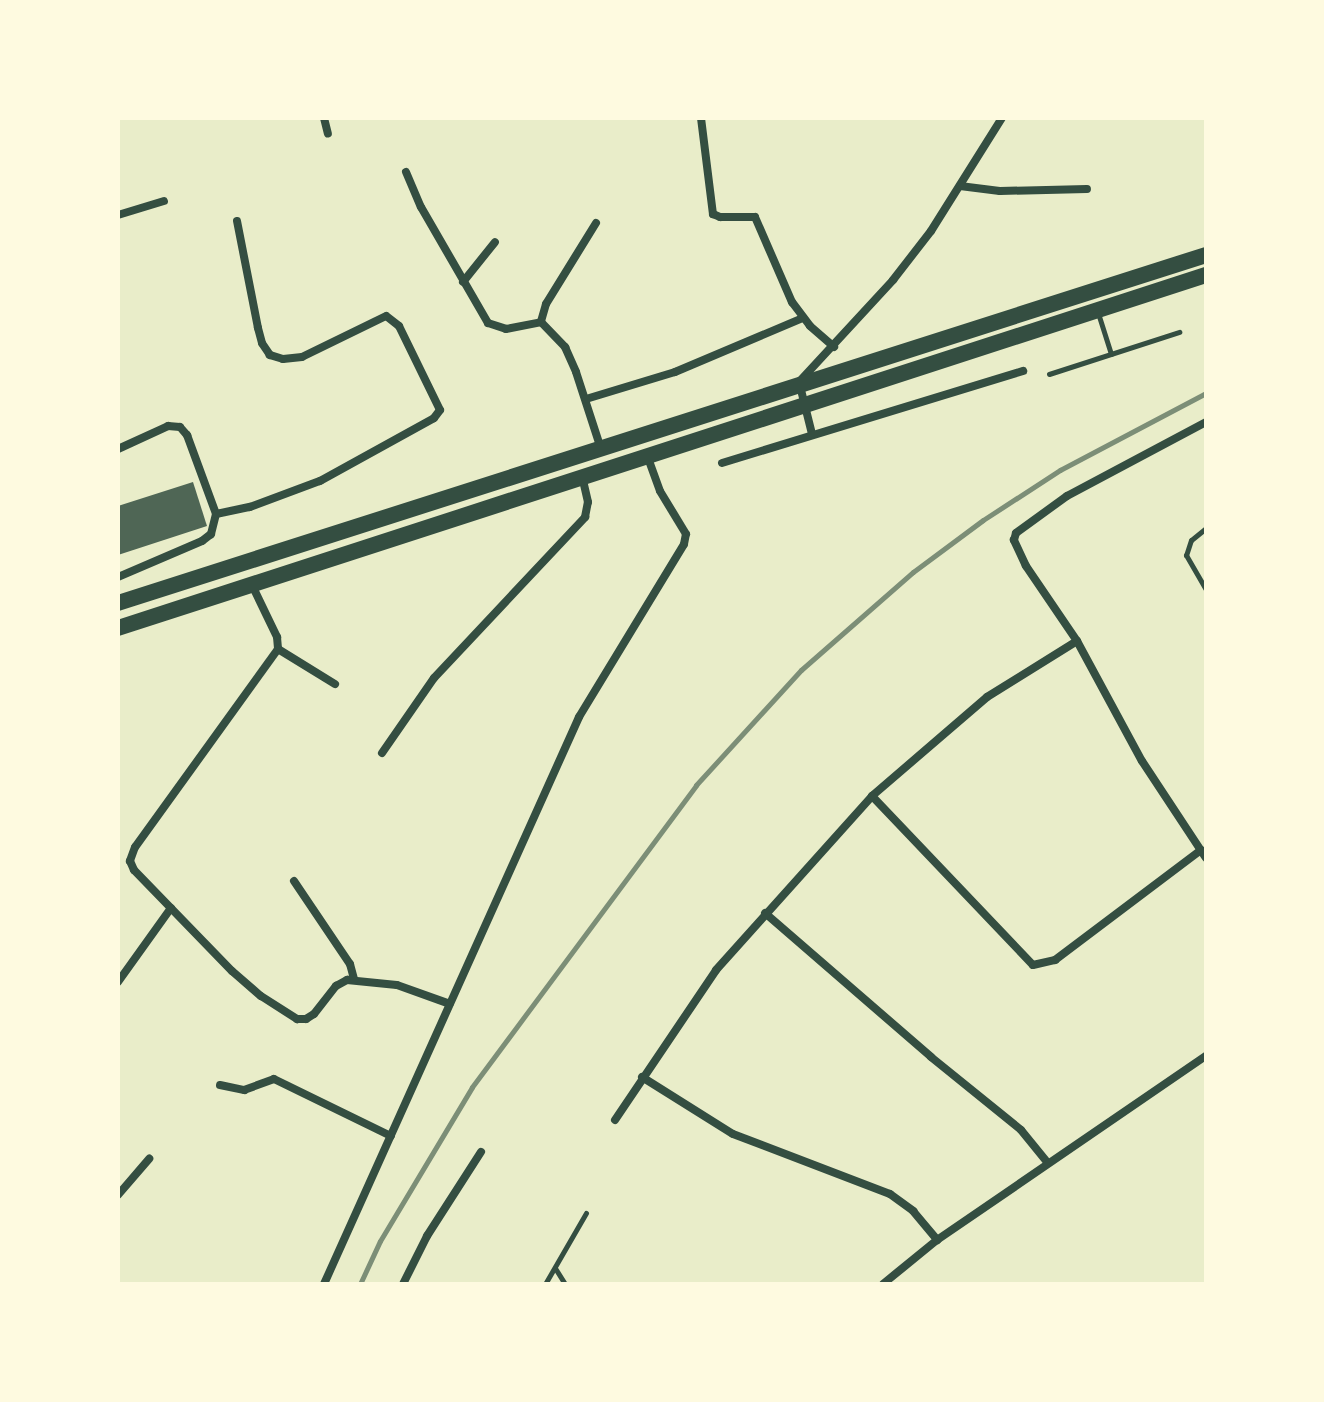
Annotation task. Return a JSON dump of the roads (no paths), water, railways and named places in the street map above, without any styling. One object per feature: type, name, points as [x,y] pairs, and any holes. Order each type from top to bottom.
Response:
[{"type":"highway","points":[[118,603],[1206,255]]},
{"type":"highway","points":[[118,628],[1206,275]]},
{"type":"street","points":[[324,118],[328,134]]},
{"type":"street","points":[[701,118],[710,208],[720,217],[755,217],[788,294],[803,318],[834,347]]},
{"type":"street","points":[[812,434],[798,386],[803,376],[834,347],[931,231],[1002,118]]},
{"type":"street","points":[[406,172],[463,282],[488,323],[506,329],[541,322]]},
{"type":"street","points":[[960,186],[1000,191],[1087,189]]},
{"type":"street","points":[[118,215],[164,201]]},
{"type":"street","points":[[216,514],[250,507],[320,481],[434,418],[440,410],[399,326],[386,316],[302,357],[283,359],[270,355],[262,343],[258,328],[237,221]]},
{"type":"street","points":[[541,322],[546,304],[596,223]]},
{"type":"street","points":[[463,282],[495,242]]},
{"type":"street","points":[[586,399],[675,372],[803,318]]},
{"type":"street","points":[[541,322],[565,347],[586,399],[601,449]]},
{"type":"street","points":[[722,463],[1023,371]]},
{"type":"street","points":[[872,796],[1033,965],[1055,960],[1204,854],[1142,761],[1077,641],[1026,566],[1014,540],[1016,533],[1067,496],[1206,422]]},
{"type":"street","points":[[118,449],[168,426],[180,427],[187,435],[216,514],[211,534],[202,541],[118,577]]},
{"type":"street","points":[[324,1284],[579,717],[684,544],[686,534],[660,491],[646,455]]},
{"type":"street","points":[[382,753],[434,678],[585,517],[588,502],[582,475]]},
{"type":"street","points":[[252,585],[277,637],[278,649],[135,847],[130,861],[134,870],[241,980],[297,1019],[306,1019],[314,1014],[336,986],[354,979],[397,985],[450,1004]]},
{"type":"street","points":[[615,1120],[716,970],[872,796],[987,697],[1077,641]]},
{"type":"street","points":[[278,649],[335,684]]},
{"type":"street","points":[[294,881],[350,964],[354,979]]},
{"type":"street","points":[[118,982],[171,908]]},
{"type":"street","points":[[765,913],[931,1057],[1021,1130],[1047,1162]]},
{"type":"street","points":[[883,1284],[937,1240],[1047,1162],[1206,1056]]},
{"type":"street","points":[[642,1077],[733,1134],[890,1194],[913,1211],[937,1240]]},
{"type":"street","points":[[220,1085],[244,1090],[274,1079],[391,1136]]},
{"type":"street","points":[[403,1284],[427,1236],[481,1152]]},
{"type":"street","points":[[118,1195],[149,1159]]},
{"type":"lane","points":[[1096,309],[1111,354]]},
{"type":"lane","points":[[1049,374],[1179,332]]},
{"type":"lane","points":[[1206,528],[1191,540],[1186,555],[1206,589]]},
{"type":"lane","points":[[545,1284],[586,1213]]},
{"type":"lane","points":[[555,1267],[565,1284]]},
{"type":"railway","points":[[360,1284],[380,1241],[472,1087],[696,785],[801,670],[913,572],[983,520],[1060,470],[1206,393]]}]
